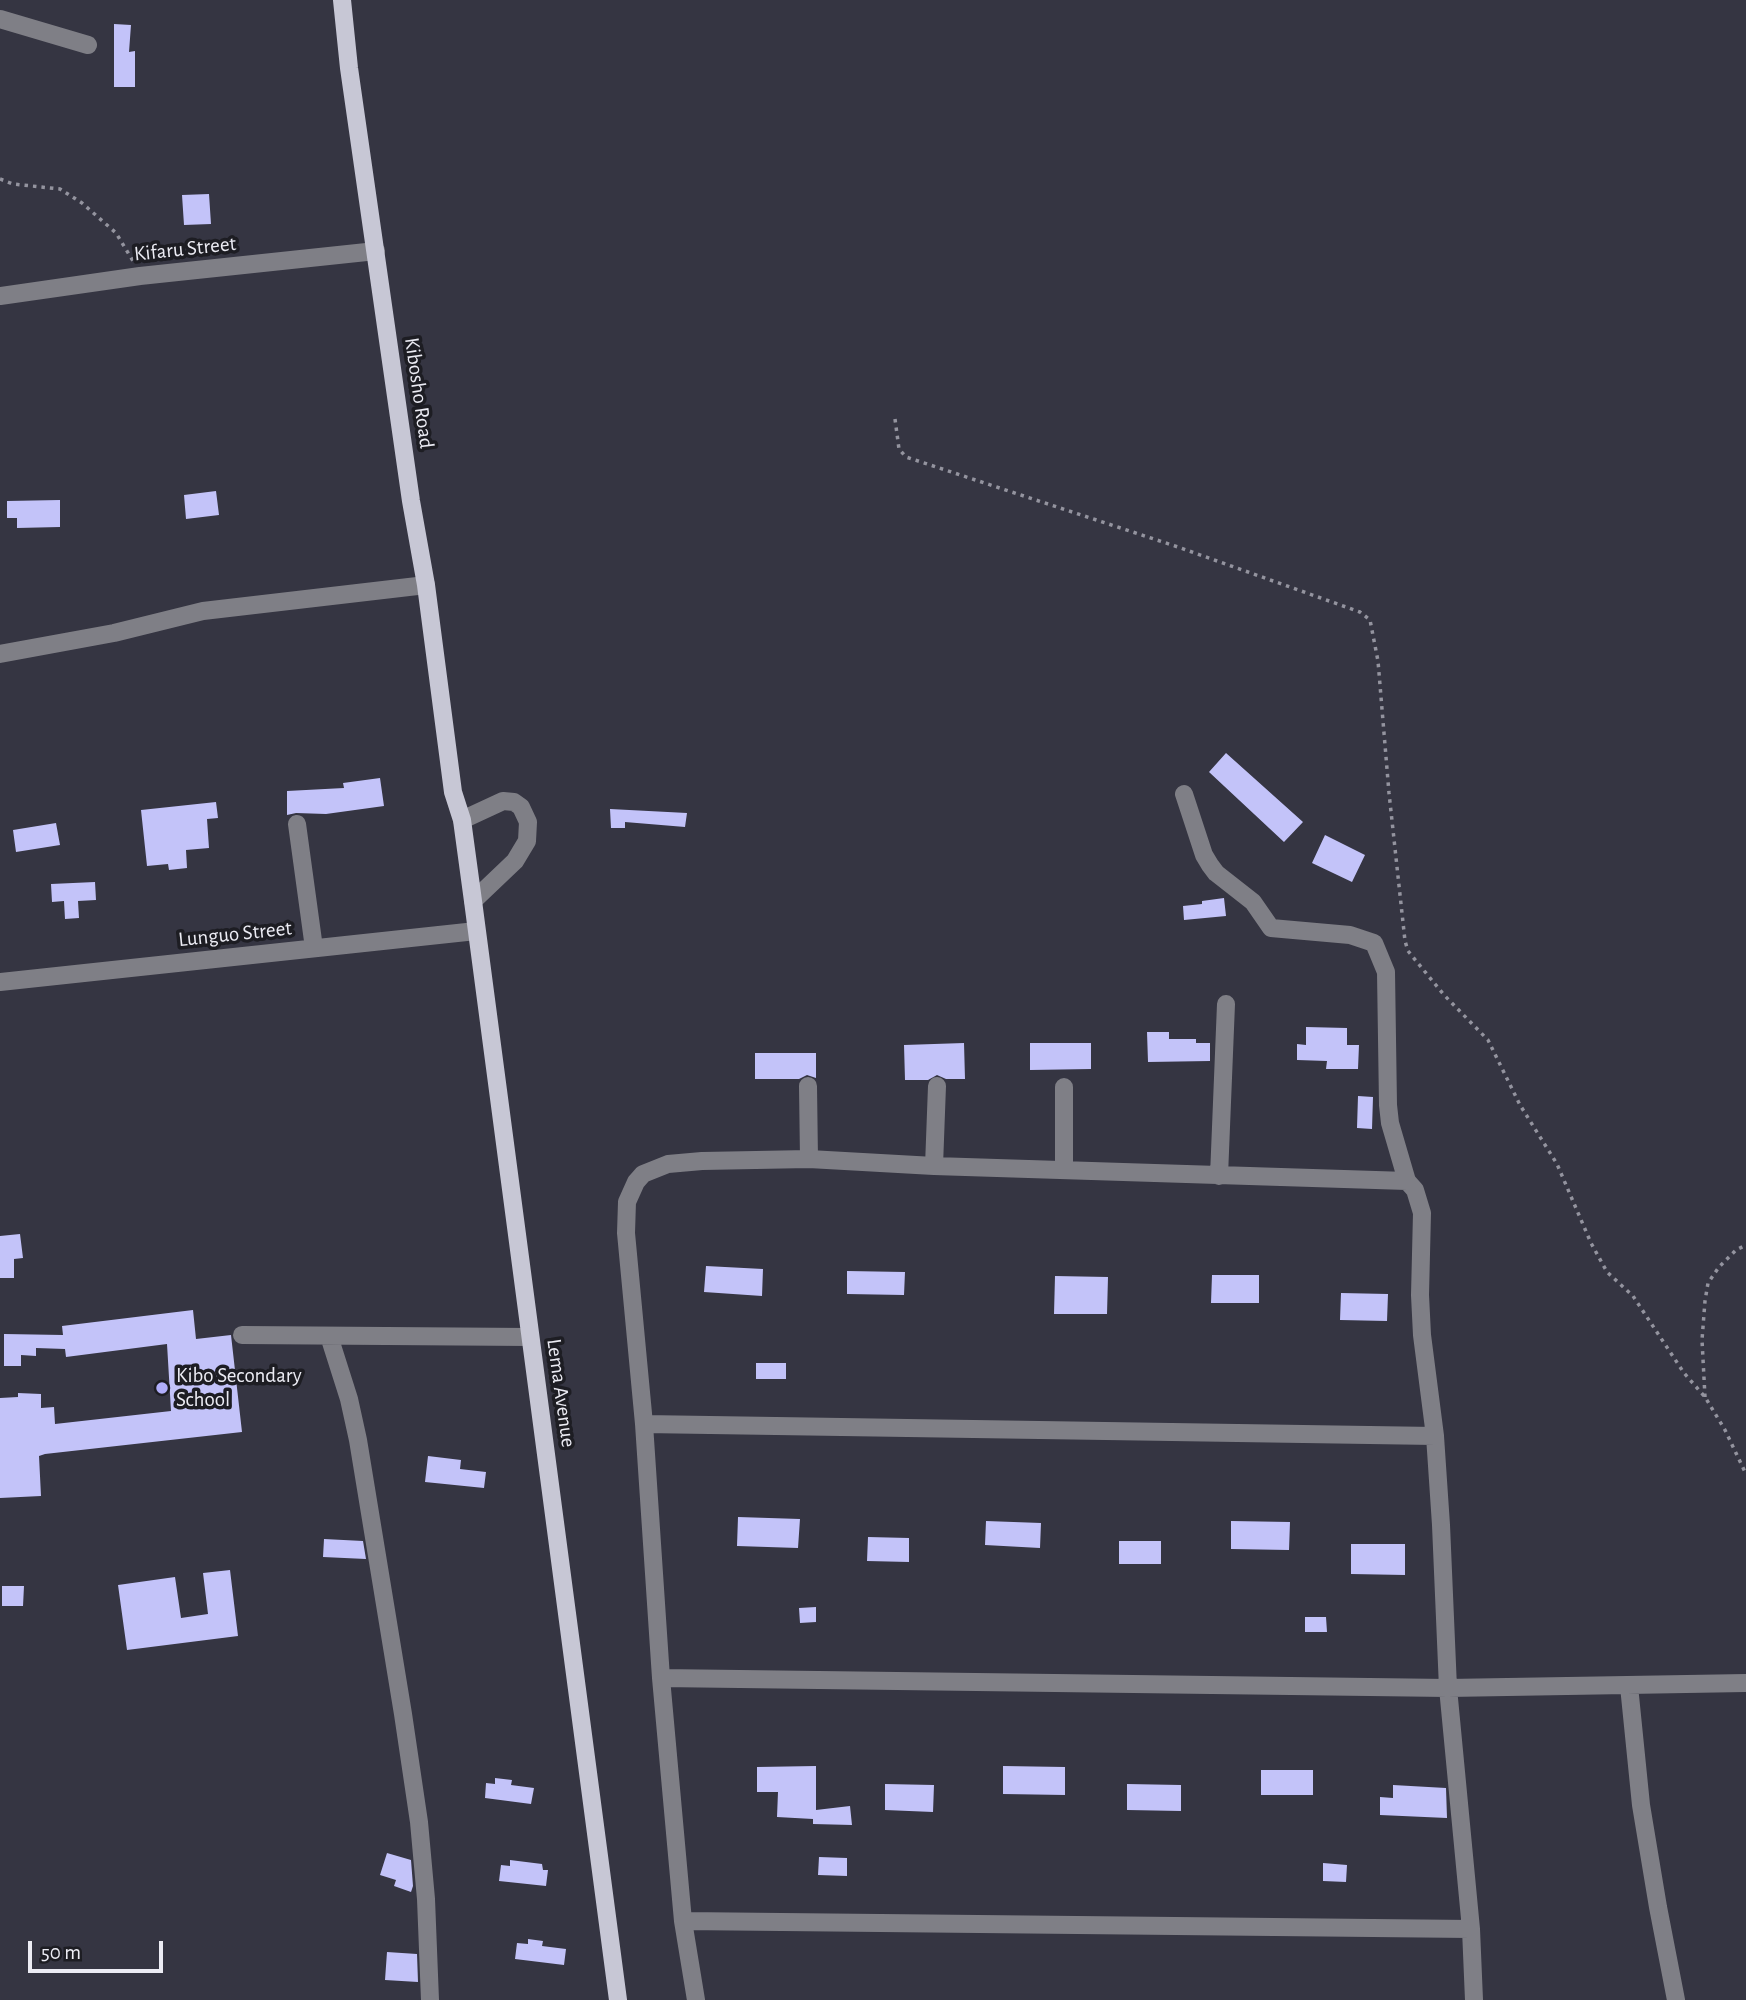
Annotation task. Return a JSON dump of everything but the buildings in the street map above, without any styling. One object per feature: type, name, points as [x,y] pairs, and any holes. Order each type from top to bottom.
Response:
[{"type":"main road","name":"Kibosho Road","points":[[342,0],[349,68],[411,501],[426,584],[453,792]]},
{"type":"main road","name":"Lema Avenue","points":[[453,792],[461,820],[474,901],[618,2000]]},
{"type":"street","points":[[0,19],[88,44]]},
{"type":"street","name":"Kifaru Street","points":[[0,296],[140,276],[376,251]]},
{"type":"street","points":[[0,654],[114,633],[203,611],[426,584]]},
{"type":"street","points":[[1184,794],[1204,855],[1210,865],[1216,873],[1253,902],[1271,928],[1350,935],[1374,943],[1386,972],[1390,1124],[1407,1181],[1415,1190],[1422,1213],[1422,1335],[1435,1436],[1448,1688],[1471,1929],[1474,2000]]},
{"type":"street","points":[[461,820],[503,801],[514,802],[521,807],[528,821],[527,841],[515,861],[474,901]]},
{"type":"street","points":[[297,824],[314,948]]},
{"type":"street","name":"Lunguo Street","points":[[0,982],[476,931]]},
{"type":"street","points":[[1219,1176],[1226,1004]]},
{"type":"street","points":[[808,1086],[809,1159]]},
{"type":"street","points":[[934,1166],[937,1086]]},
{"type":"street","points":[[1064,1087],[1064,1169]]},
{"type":"street","points":[[696,2000],[683,1921],[661,1678],[644,1424],[626,1233],[627,1202],[636,1182],[652,1169],[668,1164],[809,1159],[934,1166],[1407,1181]]},
{"type":"street","points":[[242,1335],[530,1337]]},
{"type":"street","points":[[329,1336],[349,1399],[358,1440],[403,1714],[420,1835],[426,1899],[430,2000]]},
{"type":"street","points":[[644,1424],[1435,1436]]},
{"type":"street","points":[[661,1678],[1448,1688],[1746,1683]]},
{"type":"street","points":[[1629,1686],[1641,1805],[1676,2000]]},
{"type":"street","points":[[683,1921],[1471,1929]]},
{"type":"path","points":[[0,179],[13,184],[60,189],[82,202],[116,233],[140,276]]},
{"type":"path","points":[[895,419],[899,449],[906,457],[1191,552],[1360,612],[1370,621],[1378,661],[1389,793],[1408,951],[1444,996],[1488,1040],[1520,1105],[1557,1164],[1591,1243],[1607,1272],[1633,1296],[1684,1373],[1705,1397],[1725,1430],[1746,1474]]},
{"type":"path","points":[[1705,1397],[1702,1340],[1708,1283],[1719,1267],[1736,1250],[1746,1245]]},
{"type":"place","name":"Kibo Secondary School","points":[[162,1388]]}]
